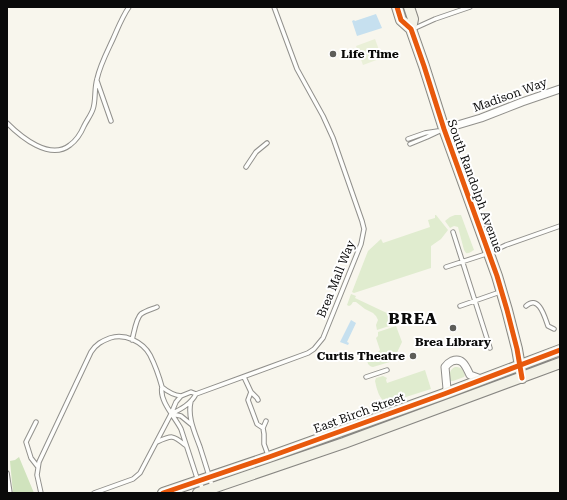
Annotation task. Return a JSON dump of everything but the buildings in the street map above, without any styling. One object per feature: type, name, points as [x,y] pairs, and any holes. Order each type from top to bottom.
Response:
[{"type":"street","name":"South Randolph Avenue","points":[[397,7],[401,20],[411,30],[444,129],[489,253],[502,292],[522,378]]},
{"type":"street","name":"South Randolph Avenue","points":[[409,7],[413,19],[411,30]]},
{"type":"street","name":"Madison Way","points":[[444,129],[481,118],[560,89]]},
{"type":"street","name":"East Birch Street","points":[[163,493],[269,457],[444,394],[560,350]]},
{"type":"street","points":[[444,394],[447,389],[445,367],[446,364],[450,362],[455,360],[462,361],[470,375],[481,379]]},
{"type":"street","name":"East Birch Street","points":[[207,492],[344,444],[560,363]]},
{"type":"lane","points":[[7,123],[21,136],[46,149],[55,151],[70,146],[79,136],[93,109],[97,80],[105,55],[129,7]]},
{"type":"lane","name":"Brea Mall Way","points":[[94,493],[133,479],[140,473],[176,402],[182,396],[192,392],[196,394],[244,377],[308,353],[314,349],[323,338],[361,244],[364,229],[333,138],[323,116],[294,64],[274,7]]},
{"type":"lane","points":[[411,30],[435,19],[470,7]]},
{"type":"lane","points":[[97,80],[112,121]]},
{"type":"lane","points":[[408,139],[444,129]]},
{"type":"lane","points":[[410,144],[426,135]]},
{"type":"lane","points":[[246,167],[256,152],[266,143]]},
{"type":"lane","points":[[446,267],[489,253],[506,245],[560,226]]},
{"type":"lane","points":[[453,232],[490,348]]},
{"type":"lane","points":[[460,306],[502,292]]},
{"type":"lane","points":[[526,306],[532,303],[537,304],[541,308],[548,326],[554,329]]},
{"type":"lane","points":[[132,340],[139,316],[157,307]]},
{"type":"lane","points":[[41,493],[37,475],[38,467],[90,352],[94,346],[114,337],[125,337],[132,340],[140,344],[149,353],[162,387],[163,395],[171,414],[178,424],[198,481],[207,492]]},
{"type":"lane","points":[[366,377],[388,370]]},
{"type":"lane","points":[[244,377],[251,392],[258,400]]},
{"type":"lane","points":[[162,387],[172,394],[182,396]]},
{"type":"lane","points":[[251,392],[248,400],[257,424],[263,428]]},
{"type":"lane","name":"Brea Mall Way","points":[[171,414],[182,408],[193,399],[196,394]]},
{"type":"lane","points":[[190,401],[190,412],[193,426],[210,477],[207,492]]},
{"type":"lane","points":[[171,414],[181,416],[193,426]]},
{"type":"lane","points":[[266,421],[263,428],[264,444],[269,457]]},
{"type":"lane","points":[[36,422],[26,442],[31,458],[38,467]]},
{"type":"lane","points":[[156,443],[167,437],[172,437],[176,438],[186,446]]},
{"type":"lane","points":[[7,473],[10,493]]},
{"type":"green space","points":[[375,39],[382,58],[363,65],[356,46]]},
{"type":"green space","points":[[435,215],[448,230],[441,239],[431,246],[431,268],[354,293],[352,292],[368,251],[381,239],[383,243],[430,227],[428,220],[435,218]]},
{"type":"green space","points":[[455,215],[461,215],[474,250],[469,253],[466,253],[464,250],[458,227],[454,226],[450,228],[445,221]]},
{"type":"green space","points":[[351,294],[356,296],[355,298],[391,315],[395,324],[377,330],[376,325],[378,320],[373,313],[356,302],[353,302],[349,306],[347,305]]},
{"type":"green space","points":[[396,326],[402,342],[393,361],[373,367],[370,366],[367,361],[367,356],[380,350],[376,338],[378,336],[378,332]]},
{"type":"green space","points":[[455,367],[462,369],[465,375],[464,377],[450,381],[450,373]]},
{"type":"green space","points":[[425,370],[431,389],[387,403],[380,397],[375,381],[376,378],[383,376],[387,378],[387,383]]},
{"type":"green space","points":[[19,457],[34,493],[13,493],[10,461]]},
{"type":"water","points":[[376,14],[382,28],[357,36],[352,21]]},
{"type":"water","points":[[351,320],[356,323],[347,342],[349,343],[348,345],[340,342]]},
{"type":"cycle path","points":[[397,7],[401,20],[411,29],[444,129],[497,276],[517,349],[522,378]]},
{"type":"cycle path","points":[[163,493],[269,457],[444,394],[560,350]]},
{"type":"place","name":"Life Time","points":[[333,54]]},
{"type":"place","name":"Brea Library","points":[[453,328]]},
{"type":"place","name":"Curtis Theatre","points":[[413,356]]},
{"type":"district","name":"BREA","points":[[413,318]]}]
